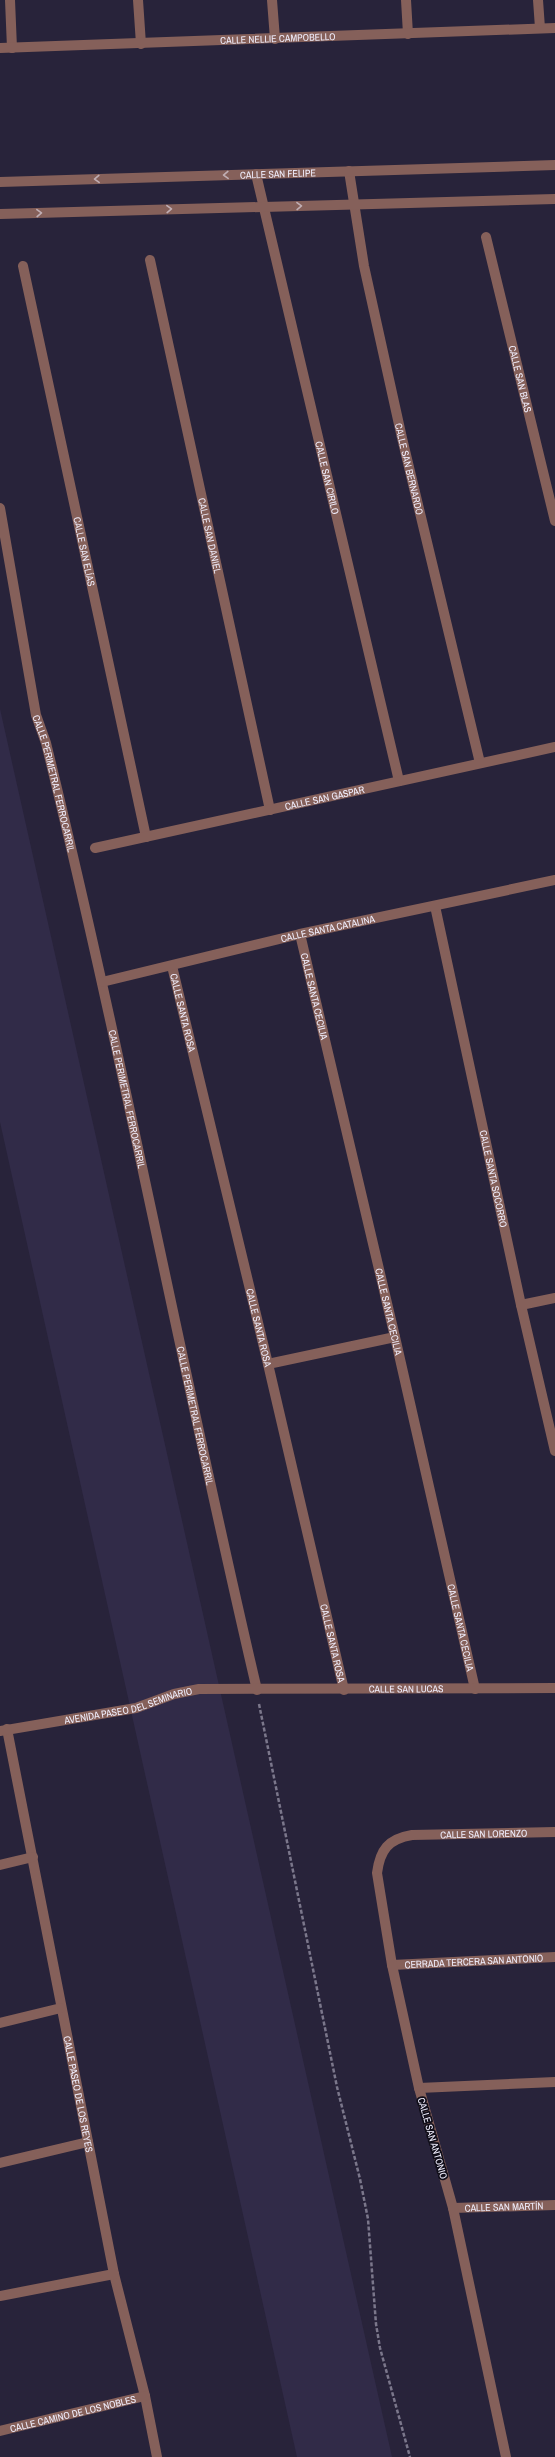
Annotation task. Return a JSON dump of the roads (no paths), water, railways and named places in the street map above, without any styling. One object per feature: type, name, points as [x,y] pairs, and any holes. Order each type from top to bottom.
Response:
[{"type":"street","points":[[10,0],[12,48]]},
{"type":"street","points":[[138,0],[141,44]]},
{"type":"street","points":[[272,0],[275,39]]},
{"type":"street","points":[[406,0],[408,34]]},
{"type":"street","points":[[538,0],[540,28]]},
{"type":"street","name":"CALLE NELLIE CAMPOBELLO","points":[[0,48],[555,28]]},
{"type":"street","name":"CALLE SAN FELIPE","points":[[0,182],[555,165]]},
{"type":"street","name":"CALLE SAN BERNARDO","points":[[349,171],[353,204],[402,438],[480,763]]},
{"type":"street","name":"CALLE SAN CIRILO","points":[[256,174],[399,781]]},
{"type":"street","points":[[0,214],[555,199]]},
{"type":"street","name":"CALLE SAN BLAS","points":[[486,237],[555,521]]},
{"type":"street","name":"CALLE SAN DANIEL","points":[[150,260],[270,810]]},
{"type":"street","name":"CALLE SAN ELÍAS","points":[[23,266],[146,837]]},
{"type":"street","name":"CALLE PERIMETRAL FERROCARRIL","points":[[0,508],[36,715],[47,749],[102,982],[197,1426],[257,1690]]},
{"type":"street","name":"CALLE SAN GASPAR","points":[[95,848],[555,747]]},
{"type":"street","name":"CALLE SANTA CATALINA","points":[[102,982],[300,934],[555,880]]},
{"type":"street","name":"CALLE SANTA SOCORRO","points":[[435,906],[521,1305],[555,1452]]},
{"type":"street","name":"CALLE SANTA CECILIA","points":[[300,934],[395,1337],[475,1689]]},
{"type":"street","name":"CALLE SANTA ROSA","points":[[172,966],[268,1364],[344,1690]]},
{"type":"street","points":[[521,1305],[555,1298]]},
{"type":"street","points":[[268,1364],[395,1337]]},
{"type":"street","name":"CALLE SAN LUCAS","points":[[257,1690],[555,1688]]},
{"type":"street","name":"AVENIDA PASEO DEL SEMINARIO","points":[[4,1730],[136,1708],[174,1694],[199,1689],[257,1690]]},
{"type":"street","name":"CALLE PASEO DE LOS REYES","points":[[4,1730],[33,1856],[61,2008],[114,2274],[145,2396],[157,2457]]},
{"type":"street","name":"CALLE SAN LORENZO","points":[[412,1835],[555,1832]]},
{"type":"street","name":"CALLE SAN ANTONIO","points":[[412,1835],[398,1838],[384,1850],[379,1858],[377,1873],[392,1964],[419,2088],[453,2208],[506,2457]]},
{"type":"street","points":[[0,1864],[33,1856]]},
{"type":"street","name":"CERRADA TERCERA SAN ANTONIO","points":[[392,1964],[555,1957]]},
{"type":"street","points":[[0,2023],[61,2008]]},
{"type":"street","points":[[419,2088],[555,2082]]},
{"type":"street","points":[[0,2163],[88,2142]]},
{"type":"street","name":"CALLE SAN MARTÍN","points":[[453,2208],[555,2205]]},
{"type":"street","points":[[0,2296],[114,2274]]},
{"type":"street","name":"CALLE CAMINO DE LOS NOBLES","points":[[0,2431],[145,2396]]}]
